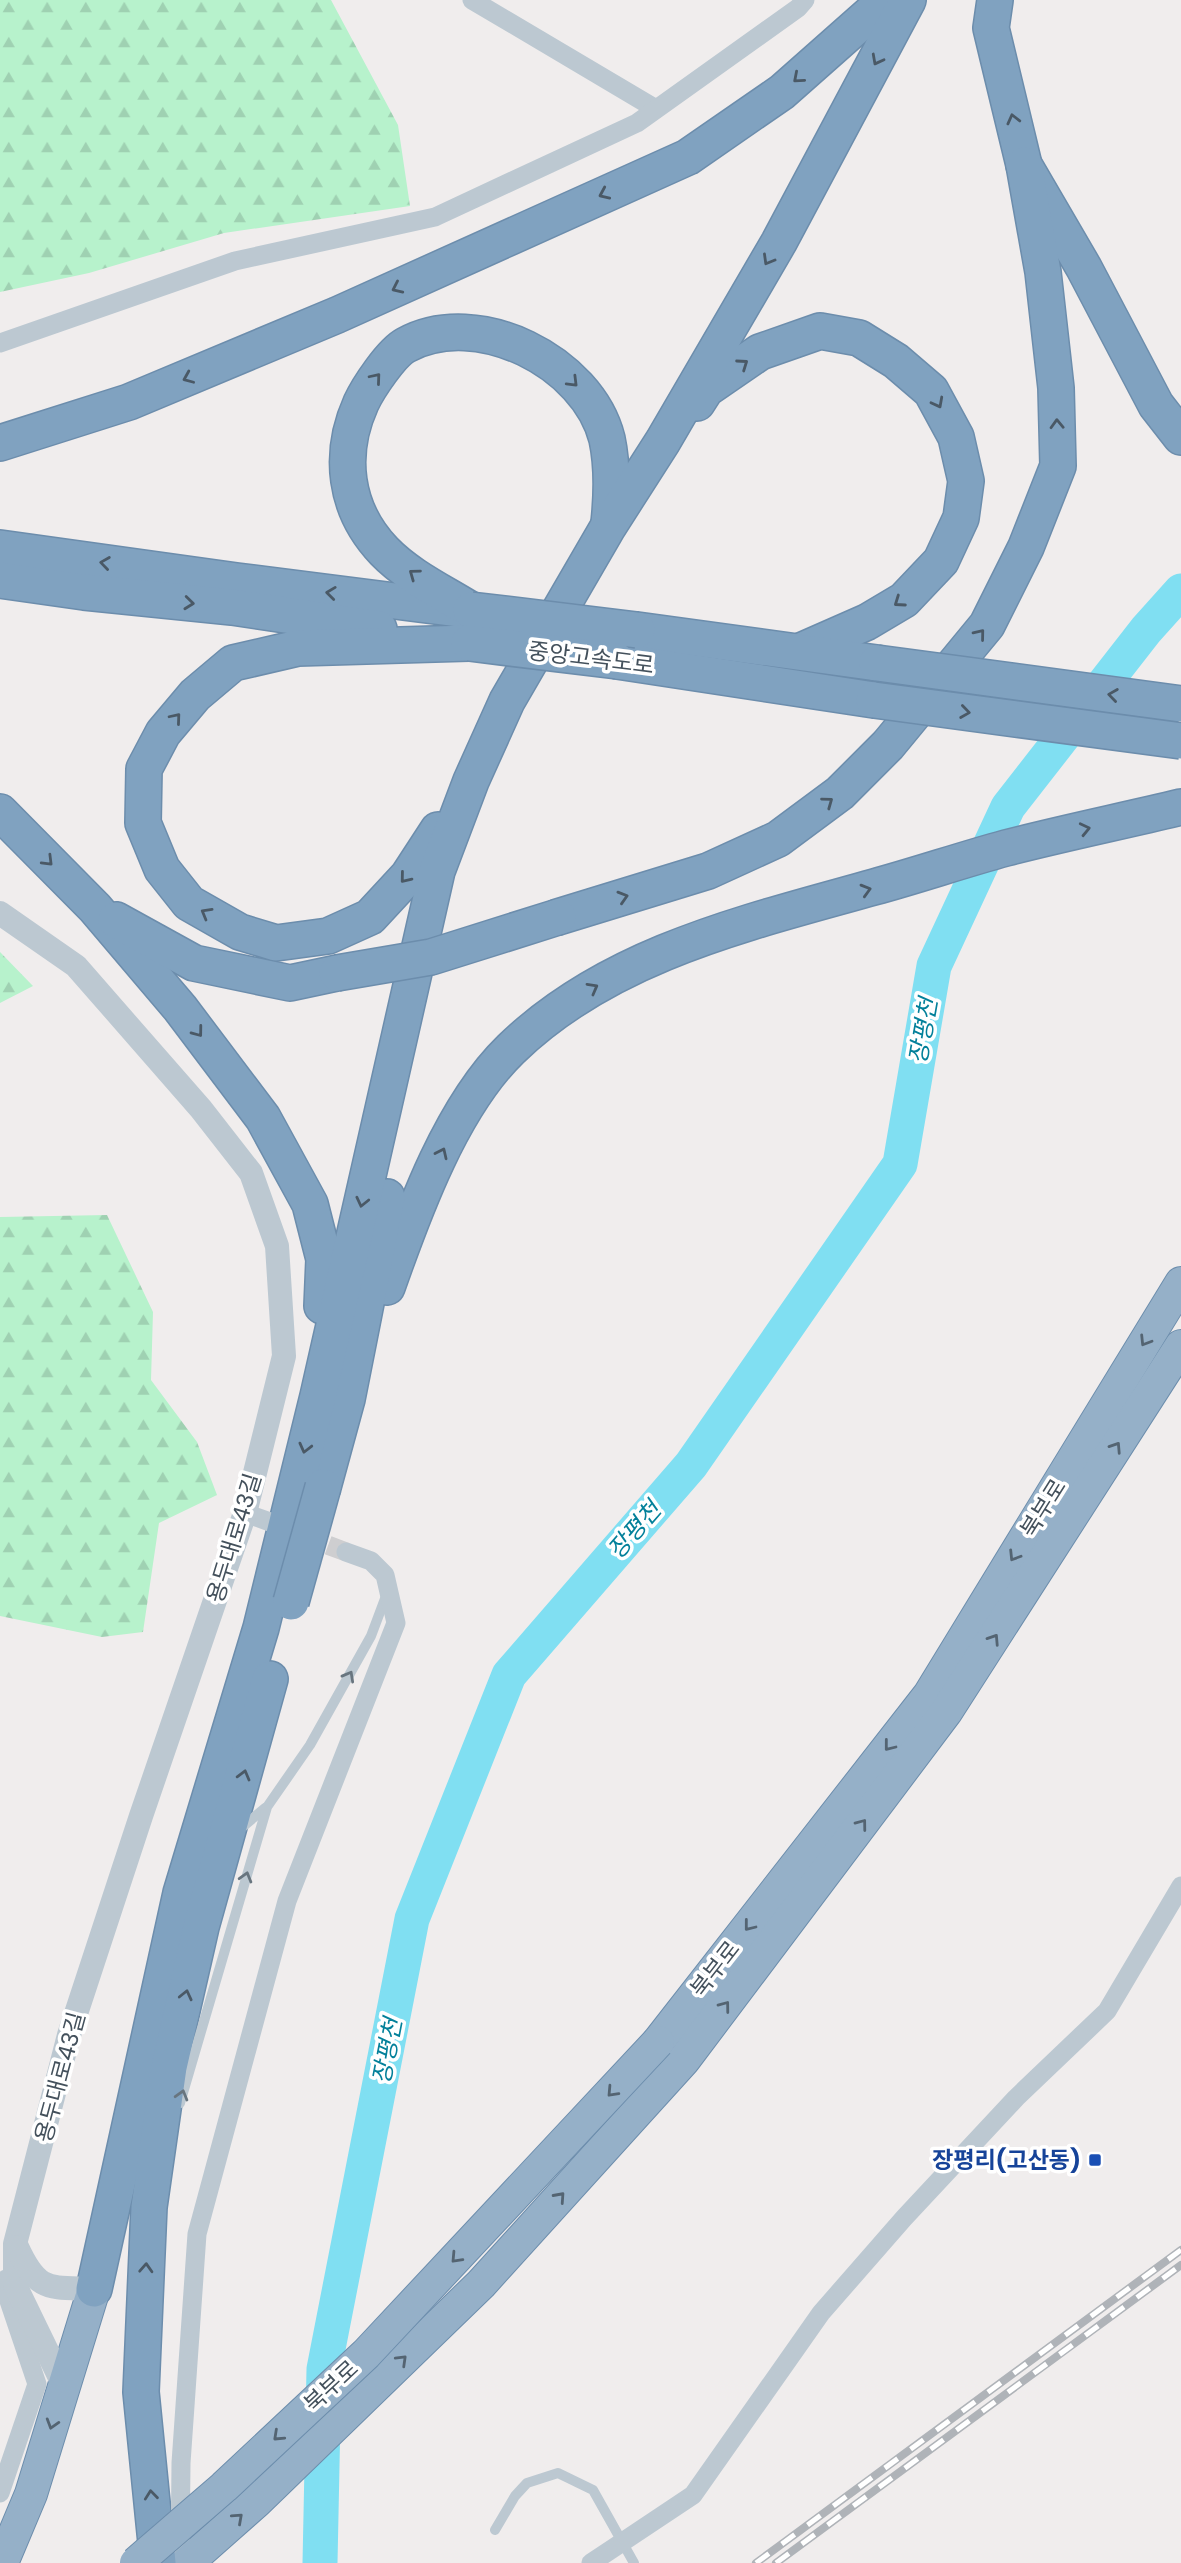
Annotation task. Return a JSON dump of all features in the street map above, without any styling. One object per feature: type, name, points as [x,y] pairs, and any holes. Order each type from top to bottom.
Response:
[{"type":"highway","points":[[0,443],[129,402],[178,382],[337,315],[688,157],[782,92],[886,0]]},
{"type":"highway","points":[[158,2563],[141,2392],[149,2207],[169,2067],[201,1927],[323,1487],[333,1398],[437,871],[471,781],[508,701],[608,527],[663,440],[779,242],[908,0]]},
{"type":"highway","points":[[95,908],[194,963],[290,983],[431,957],[708,870],[778,839],[841,793],[888,745],[987,625],[1026,547],[1058,466],[1056,388],[1044,272],[1024,165],[991,29],[995,0]]},
{"type":"highway","points":[[1024,165],[1084,268],[1156,405],[1181,438]]},
{"type":"highway","points":[[2,2563],[31,2494],[94,2289],[181,1893],[333,1398],[392,1170],[461,866],[480,801],[520,704],[606,553],[706,389],[760,352],[820,331],[859,338],[897,361],[931,391],[956,437],[966,481],[961,518],[941,561],[904,600],[867,622],[801,651]]},
{"type":"highway","points":[[470,627],[416,576],[383,550],[357,512],[346,472],[354,420],[369,386],[404,346],[434,334],[471,332],[507,340],[553,363],[587,397],[606,437],[613,486],[608,527]]},
{"type":"highway","name":"중앙고속도로","points":[[0,548],[237,581],[470,627],[617,661],[1181,741]]},
{"type":"highway","name":"중앙고속도로","points":[[0,580],[84,592],[232,607],[470,627],[636,630],[1181,704]]},
{"type":"highway","points":[[470,627],[298,648],[233,663],[195,695],[163,733],[144,769],[143,823],[162,869],[190,903],[240,932],[276,943],[328,936],[370,917],[408,876],[471,781]]},
{"type":"highway","points":[[333,1398],[463,1108],[510,1050],[565,1004],[643,960],[731,928],[1005,848],[1181,807]]},
{"type":"highway","points":[[0,812],[95,908],[180,1008],[263,1118],[310,1204],[324,1259],[333,1398]]},
{"type":"highway","name":"북부로","points":[[136,2563],[224,2487],[366,2354],[671,2051],[929,1695],[1181,1283]]},
{"type":"highway","name":"북부로","points":[[187,2563],[256,2501],[481,2284],[946,1712],[1181,1346]]},
{"type":"street","points":[[472,0],[656,109]]},
{"type":"street","points":[[0,343],[235,261],[435,217],[637,123],[798,8],[805,0]]},
{"type":"street","name":"용두대로43길","points":[[0,913],[76,966],[201,1110],[251,1173],[277,1246],[284,1356],[245,1513],[69,2035],[15,2244],[15,2285],[64,2386]]},
{"type":"street","points":[[245,1513],[270,1522]]},
{"type":"street","points":[[180,2563],[181,2463],[197,2234],[288,1901],[397,1623],[385,1574],[370,1561],[346,1552]]},
{"type":"street","points":[[591,2563],[693,2495],[830,2302],[1016,2098],[1107,2011],[1181,1886]]},
{"type":"street","points":[[15,2244],[28,2272],[48,2287],[94,2289]]},
{"type":"street","points":[[0,2493],[37,2384],[4,2286],[15,2244]]},
{"type":"lane","points":[[225,1842],[267,1807],[310,1745],[371,1636],[389,1590]]},
{"type":"lane","points":[[176,2114],[267,1807]]},
{"type":"lane","points":[[149,2207],[173,2127]]},
{"type":"lane","points":[[495,2530],[515,2496],[527,2483],[558,2473],[593,2490],[634,2563]]},
{"type":"green space","points":[[0,0],[331,0],[398,125],[410,206],[224,233],[89,273],[0,292]]},
{"type":"green space","points":[[0,952],[33,986],[0,1003]]},
{"type":"green space","points":[[107,1215],[153,1312],[151,1380],[197,1442],[217,1495],[159,1523],[143,1632],[102,1637],[0,1616],[0,1217]]},
{"type":"waterway","name":"장평천","points":[[320,2563],[324,2369],[412,1919],[509,1675],[691,1465],[900,1164],[934,966],[1008,807],[1146,630],[1181,591]]},
{"type":"tunnel","points":[[301,1535],[346,1552]]},
{"type":"railway","points":[[756,2563],[1181,2250]]},
{"type":"railway","points":[[776,2563],[1181,2265]]},
{"type":"place","name":"장평리(고산동)","points":[[1095,2160]]}]
